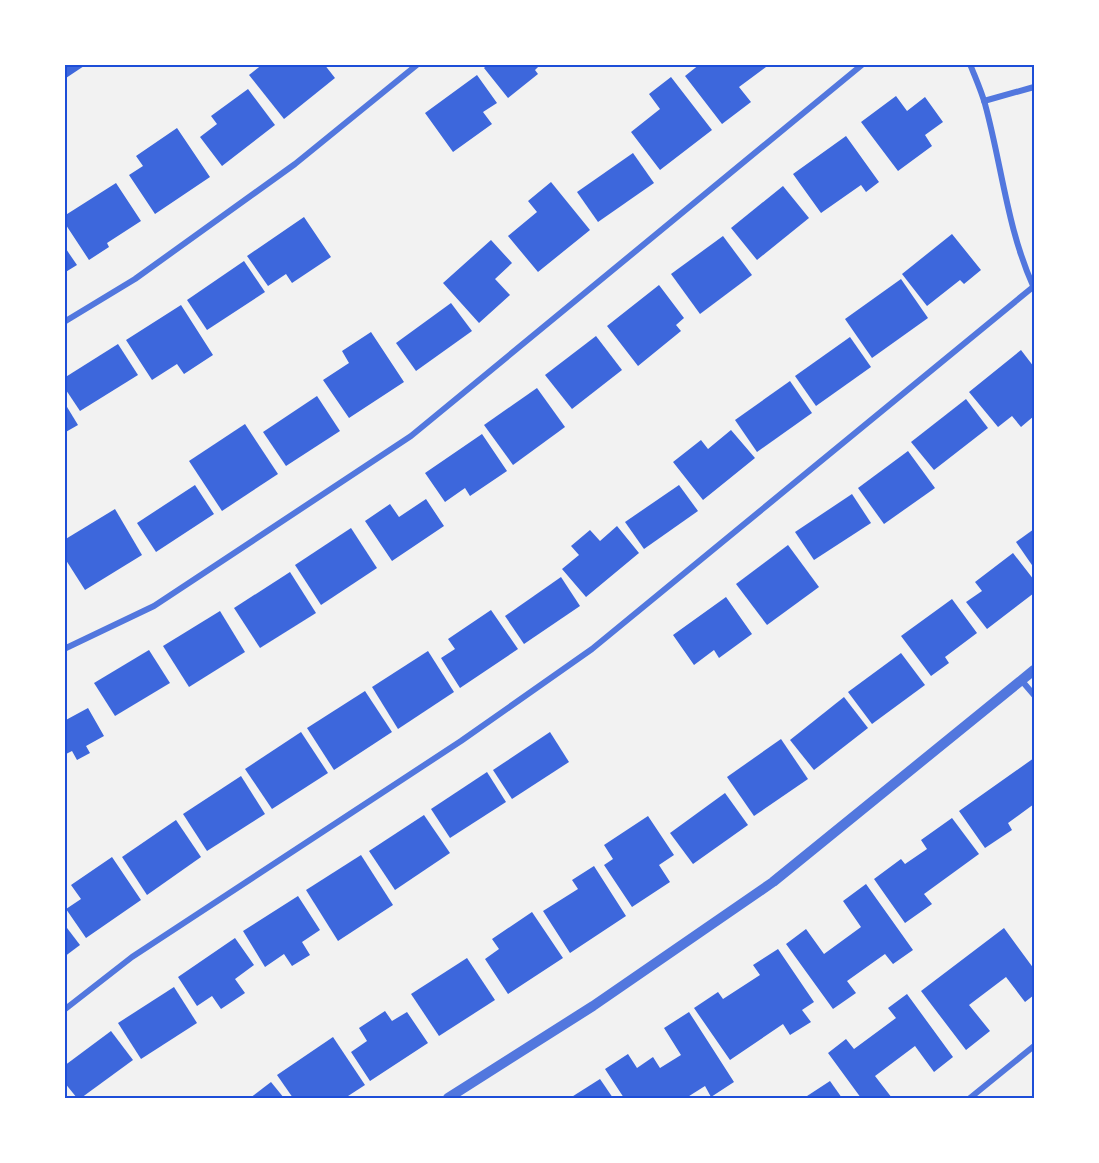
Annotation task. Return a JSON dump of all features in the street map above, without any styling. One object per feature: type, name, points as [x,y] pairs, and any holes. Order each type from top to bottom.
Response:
[{"type":"street","points":[[64,322],[135,279],[295,164],[418,64]]},
{"type":"street","points":[[64,649],[154,606],[411,436],[863,64]]},
{"type":"street","points":[[64,1010],[132,957],[461,741],[592,649],[1034,288],[1019,251],[1008,214],[984,101],[970,64]]},
{"type":"street","points":[[984,101],[1035,87]]},
{"type":"street","points":[[448,1098],[593,1006],[773,882],[1035,670]]},
{"type":"street","points":[[1022,681],[1035,695]]},
{"type":"street","points":[[970,1098],[1035,1046]]},
{"type":"building","points":[[64,64],[87,64],[66,78]]},
{"type":"building","points":[[263,64],[324,64],[335,78],[284,119],[249,75]]},
{"type":"building","points":[[488,64],[541,64],[535,70],[538,74],[508,98],[484,68]]},
{"type":"building","points":[[700,64],[764,64],[766,67],[739,87],[751,102],[722,124],[685,76]]},
{"type":"building","points":[[477,75],[497,103],[483,112],[492,124],[453,152],[425,113]]},
{"type":"building","points":[[671,77],[712,130],[660,170],[631,132],[660,109],[649,94]]},
{"type":"building","points":[[248,89],[275,125],[222,166],[200,137],[217,124],[211,116]]},
{"type":"building","points":[[896,96],[907,111],[925,97],[943,122],[925,135],[932,146],[898,171],[861,122]]},
{"type":"building","points":[[177,128],[210,177],[155,214],[129,175],[143,166],[136,156]]},
{"type":"building","points":[[846,136],[879,182],[866,192],[861,185],[821,213],[793,174]]},
{"type":"building","points":[[633,153],[654,183],[598,222],[577,192]]},
{"type":"building","points":[[551,182],[590,230],[538,272],[508,236],[537,212],[528,201]]},
{"type":"building","points":[[116,183],[141,221],[107,243],[109,247],[89,260],[64,222],[64,216]]},
{"type":"building","points":[[783,186],[809,218],[757,260],[731,228]]},
{"type":"building","points":[[304,217],[331,257],[292,283],[286,274],[268,286],[247,256]]},
{"type":"building","points":[[952,234],[981,270],[964,284],[960,280],[927,306],[902,274]]},
{"type":"building","points":[[723,236],[752,275],[700,314],[671,274]]},
{"type":"building","points":[[491,240],[512,263],[495,279],[510,295],[479,323],[443,283]]},
{"type":"building","points":[[64,246],[77,265],[64,273]]},
{"type":"building","points":[[244,261],[265,292],[207,330],[187,300]]},
{"type":"building","points":[[901,279],[928,318],[872,358],[845,319]]},
{"type":"building","points":[[659,285],[684,318],[676,325],[681,331],[638,366],[607,326]]},
{"type":"building","points":[[451,303],[472,331],[416,371],[396,343]]},
{"type":"building","points":[[181,305],[213,355],[184,374],[177,364],[152,380],[126,340]]},
{"type":"building","points":[[371,332],[404,382],[349,418],[323,380],[349,363],[342,351]]},
{"type":"building","points":[[596,336],[622,370],[572,409],[545,375]]},
{"type":"building","points":[[850,337],[871,367],[816,406],[795,376]]},
{"type":"building","points":[[118,344],[138,375],[80,411],[64,387],[64,378]]},
{"type":"building","points":[[1021,350],[1034,367],[1034,416],[1021,427],[1012,416],[998,427],[969,392]]},
{"type":"building","points":[[790,381],[812,413],[757,452],[735,420]]},
{"type":"building","points":[[537,388],[565,427],[513,465],[484,425]]},
{"type":"building","points":[[317,396],[340,431],[286,466],[263,432]]},
{"type":"building","points":[[966,399],[988,428],[934,470],[911,442]]},
{"type":"building","points":[[64,402],[78,425],[64,433]]},
{"type":"building","points":[[245,424],[278,474],[222,511],[189,461]]},
{"type":"building","points":[[731,430],[755,458],[703,500],[673,462],[701,440],[708,449]]},
{"type":"building","points":[[482,434],[507,471],[470,496],[465,488],[445,502],[425,473]]},
{"type":"building","points":[[908,451],[935,488],[884,524],[858,488]]},
{"type":"building","points":[[195,485],[214,514],[156,552],[137,523]]},
{"type":"building","points":[[679,485],[698,511],[644,549],[625,522]]},
{"type":"building","points":[[852,494],[871,523],[814,560],[795,532]]},
{"type":"building","points":[[426,499],[444,526],[392,561],[365,521],[390,504],[399,517]]},
{"type":"building","points":[[115,509],[142,555],[85,590],[64,557],[64,540]]},
{"type":"building","points":[[617,526],[639,553],[586,597],[562,569],[579,555],[571,546],[590,530],[600,541]]},
{"type":"building","points":[[351,528],[377,568],[321,605],[295,565]]},
{"type":"building","points":[[1034,529],[1034,568],[1016,542]]},
{"type":"building","points":[[788,545],[819,587],[767,625],[736,584]]},
{"type":"building","points":[[1013,553],[1034,580],[1034,593],[987,629],[966,602],[982,591],[975,582]]},
{"type":"building","points":[[290,572],[316,613],[260,648],[234,608]]},
{"type":"building","points":[[561,577],[580,606],[524,644],[505,616]]},
{"type":"building","points":[[726,597],[752,634],[719,658],[714,650],[694,665],[673,635]]},
{"type":"building","points":[[952,599],[977,633],[945,657],[949,663],[931,676],[901,636]]},
{"type":"building","points":[[491,610],[518,649],[460,688],[441,658],[455,649],[448,639]]},
{"type":"building","points":[[220,611],[245,652],[189,687],[163,646]]},
{"type":"building","points":[[149,650],[170,683],[115,716],[94,683]]},
{"type":"building","points":[[428,651],[454,692],[398,729],[372,687]]},
{"type":"building","points":[[901,653],[925,685],[872,724],[848,692]]},
{"type":"building","points":[[365,691],[392,732],[334,770],[307,728]]},
{"type":"building","points":[[844,697],[868,728],[814,770],[790,740]]},
{"type":"building","points":[[88,708],[104,736],[86,746],[90,753],[77,760],[72,751],[64,755],[64,721]]},
{"type":"building","points":[[301,732],[328,773],[272,809],[245,769]]},
{"type":"building","points":[[550,732],[569,762],[512,799],[493,770]]},
{"type":"building","points":[[781,739],[808,779],[754,816],[727,777]]},
{"type":"building","points":[[1034,758],[1034,804],[1008,823],[1012,830],[985,848],[959,811]]},
{"type":"building","points":[[487,772],[506,802],[450,838],[431,809]]},
{"type":"building","points":[[241,776],[265,814],[207,851],[183,814]]},
{"type":"building","points":[[725,793],[748,825],[693,864],[670,833]]},
{"type":"building","points":[[424,815],[450,853],[395,890],[369,851]]},
{"type":"building","points":[[648,816],[674,855],[659,865],[670,882],[632,907],[604,865],[613,859],[604,845]]},
{"type":"building","points":[[952,818],[979,854],[924,894],[932,904],[905,923],[874,879],[901,859],[905,864],[927,849],[921,840]]},
{"type":"building","points":[[176,820],[201,857],[147,895],[122,857]]},
{"type":"building","points":[[361,855],[393,905],[338,941],[306,890]]},
{"type":"building","points":[[112,857],[141,900],[86,938],[66,909],[81,899],[71,885]]},
{"type":"building","points":[[594,866],[626,916],[570,953],[543,911],[578,889],[572,880]]},
{"type":"building","points":[[866,884],[913,950],[893,964],[885,954],[847,981],[856,993],[833,1009],[786,944],[806,929],[824,954],[861,927],[843,901]]},
{"type":"building","points":[[298,896],[320,930],[302,942],[310,955],[292,966],[284,954],[265,967],[243,931]]},
{"type":"building","points":[[532,912],[563,958],[508,994],[485,959],[499,949],[492,939]]},
{"type":"building","points":[[64,924],[80,945],[64,957]]},
{"type":"building","points":[[1004,928],[1034,969],[1034,995],[1025,1002],[1006,977],[969,1005],[990,1031],[966,1050],[921,991]]},
{"type":"building","points":[[235,938],[254,965],[235,979],[245,993],[221,1009],[212,996],[197,1006],[178,977]]},
{"type":"building","points":[[778,949],[814,1002],[802,1010],[811,1022],[790,1035],[783,1024],[730,1060],[694,1008],[718,992],[723,999],[760,975],[753,965]]},
{"type":"building","points":[[467,958],[495,1000],[439,1036],[411,994]]},
{"type":"building","points":[[174,987],[197,1023],[141,1059],[118,1023]]},
{"type":"building","points":[[907,994],[953,1057],[934,1072],[915,1046],[875,1076],[892,1098],[861,1098],[828,1053],[846,1039],[854,1049],[896,1018],[888,1008]]},
{"type":"building","points":[[385,1011],[392,1021],[407,1012],[428,1043],[370,1081],[351,1052],[367,1041],[359,1028]]},
{"type":"building","points":[[689,1012],[734,1082],[711,1097],[705,1086],[686,1098],[624,1098],[605,1069],[628,1054],[637,1068],[653,1057],[660,1068],[681,1055],[664,1028]]},
{"type":"building","points":[[111,1031],[133,1060],[81,1098],[77,1098],[64,1082],[64,1066]]},
{"type":"building","points":[[333,1037],[365,1085],[345,1098],[293,1098],[277,1075]]},
{"type":"building","points":[[600,1079],[613,1098],[570,1098]]},
{"type":"building","points":[[830,1081],[842,1098],[804,1098]]},
{"type":"building","points":[[271,1082],[284,1098],[250,1098]]}]
